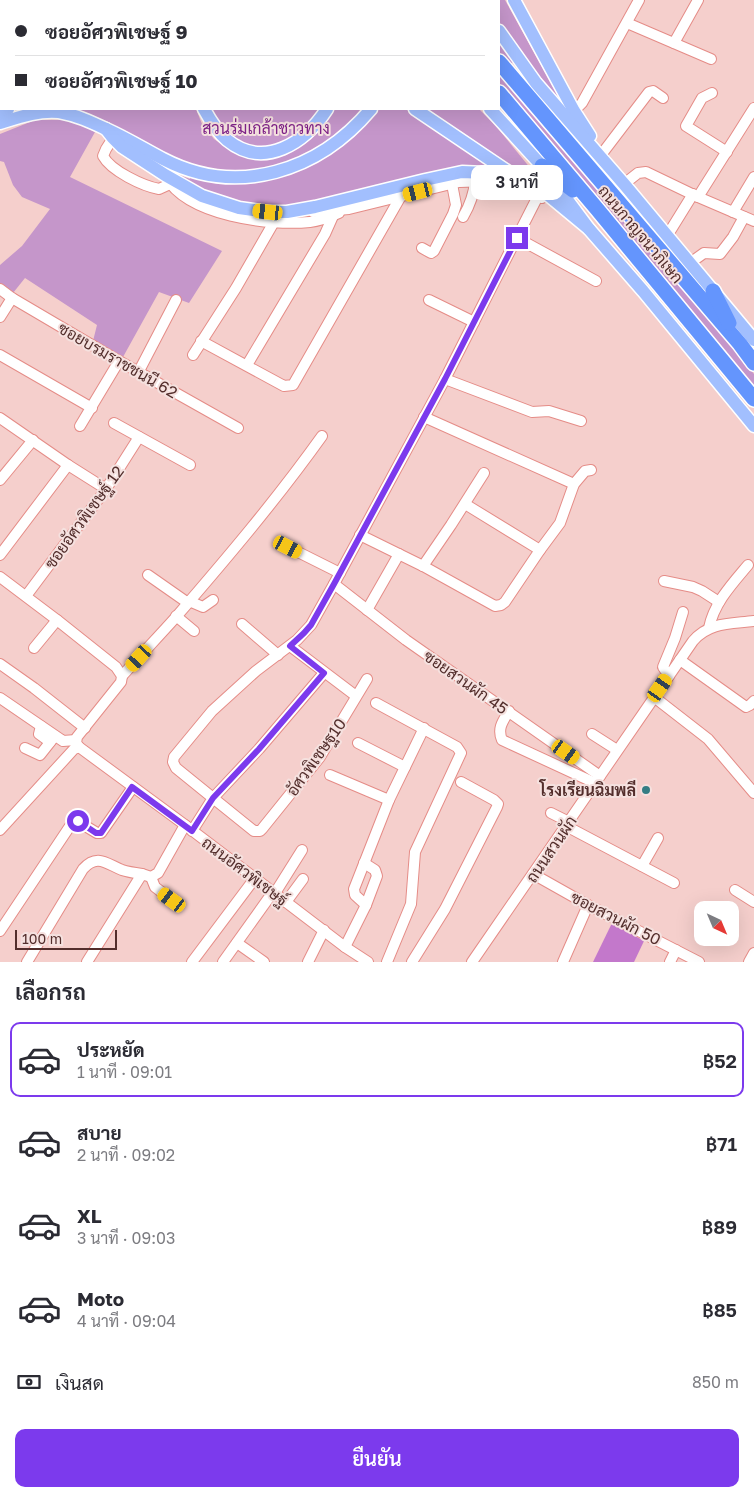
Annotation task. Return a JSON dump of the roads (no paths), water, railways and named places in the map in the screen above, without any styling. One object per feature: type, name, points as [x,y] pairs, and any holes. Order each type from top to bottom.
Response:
[{"type":"highway","name":"ถนนกาญจนาภิเษก","points":[[500,63],[747,342],[754,363]]},
{"type":"highway","name":"ถนนกาญจนาภิเษก","points":[[500,94],[598,209],[754,399]]},
{"type":"highway","points":[[542,166],[598,209]]},
{"type":"highway","points":[[713,291],[747,342]]},
{"type":"main road","points":[[514,0],[574,111],[609,168]]},
{"type":"main road","points":[[500,32],[536,83],[624,184],[713,291]]},
{"type":"main road","points":[[0,119],[12,110]]},
{"type":"main road","points":[[205,110],[217,130],[226,140],[249,151],[260,152],[280,150],[295,142],[313,127],[326,110]]},
{"type":"main road","points":[[0,123],[36,113],[58,112],[83,118],[109,134],[185,169],[228,178],[260,176],[298,165],[328,149],[370,110]]},
{"type":"main road","points":[[416,110],[512,174],[537,187],[589,229]]},
{"type":"main road","points":[[492,112],[542,166],[589,229],[754,426]]},
{"type":"main road","points":[[109,134],[122,147],[167,180],[220,203],[253,210],[287,212],[315,207],[462,172],[512,174]]},
{"type":"street","points":[[574,111],[582,103],[639,0]]},
{"type":"street","points":[[674,43],[698,0]]},
{"type":"street","points":[[627,23],[711,59]]},
{"type":"street","points":[[602,155],[649,92],[653,91],[663,98]]},
{"type":"street","points":[[712,93],[702,98],[686,126],[727,152]]},
{"type":"street","points":[[667,236],[727,152],[754,108]]},
{"type":"street","points":[[109,134],[103,156],[107,163],[142,185],[159,189],[165,188],[167,180],[183,195],[200,205],[218,212],[253,220],[310,222],[350,209],[401,196],[452,184],[475,181],[511,185],[560,205]]},
{"type":"street","points":[[624,184],[638,173],[646,172],[754,221]]},
{"type":"street","points":[[733,212],[754,177]]},
{"type":"street","points":[[463,218],[472,198],[475,181]]},
{"type":"street","points":[[422,248],[431,253],[434,251],[453,214],[456,205],[452,184]]},
{"type":"street","points":[[201,341],[284,386],[292,385],[401,196]]},
{"type":"street","points":[[213,798],[176,768],[174,758],[212,711],[233,691],[290,646],[311,625],[445,379],[538,196]]},
{"type":"street","points":[[287,212],[350,209]]},
{"type":"street","points":[[247,365],[325,234],[333,216]]},
{"type":"street","points":[[690,263],[704,253],[720,254],[729,244],[744,217]]},
{"type":"street","points":[[193,355],[236,288],[274,222]]},
{"type":"street","points":[[517,238],[596,281]]},
{"type":"street","name":"ซอยบรมราชชนนี 62","points":[[0,289],[119,361],[238,428]]},
{"type":"street","points":[[0,317],[12,298]]},
{"type":"street","points":[[139,371],[176,300]]},
{"type":"street","points":[[429,300],[474,322]]},
{"type":"street","points":[[0,355],[92,408]]},
{"type":"street","points":[[80,426],[119,361]]},
{"type":"street","points":[[445,379],[532,412],[548,411],[580,421]]},
{"type":"street","points":[[424,417],[574,484]]},
{"type":"street","points":[[0,418],[106,489]]},
{"type":"street","points":[[114,422],[190,465]]},
{"type":"street","points":[[0,830],[74,750],[84,728],[121,682],[122,676],[176,616],[286,485],[322,436]]},
{"type":"street","name":"ซอยอัศวพิเชษฐ์ 12","points":[[26,596],[106,489],[139,437]]},
{"type":"street","points":[[0,480],[32,440]]},
{"type":"street","points":[[0,554],[68,465]]},
{"type":"street","points":[[360,535],[495,606],[500,605],[505,602],[560,523],[574,484],[583,474],[590,470]]},
{"type":"street","points":[[422,566],[484,473]]},
{"type":"street","points":[[465,504],[540,550]]},
{"type":"street","points":[[288,547],[340,573]]},
{"type":"street","points":[[367,610],[399,554]]},
{"type":"street","points":[[748,565],[719,602],[712,615],[709,628],[754,621]]},
{"type":"street","points":[[148,575],[188,602],[203,607],[213,600]]},
{"type":"street","points":[[0,576],[116,667],[122,676]]},
{"type":"street","points":[[664,581],[702,590],[719,602]]},
{"type":"street","name":"ซอยสวนผัก 45","points":[[334,584],[406,640],[509,712],[598,779]]},
{"type":"street","points":[[668,676],[663,667],[683,612]]},
{"type":"street","points":[[176,616],[194,631]]},
{"type":"street","points":[[34,648],[57,620]]},
{"type":"street","points":[[242,624],[278,655]]},
{"type":"street","name":"ถนนสวนผัก","points":[[472,962],[668,676],[697,636],[709,628]]},
{"type":"street","points":[[290,646],[356,696]]},
{"type":"street","points":[[680,660],[746,707],[754,701]]},
{"type":"street","points":[[0,664],[34,688],[84,728]]},
{"type":"street","points":[[27,962],[83,869],[90,862],[100,860],[125,871],[146,876],[158,873],[189,828],[213,798],[259,749],[324,673]]},
{"type":"street","name":"อัศวพิเชษฐ10","points":[[213,798],[254,831],[260,831],[320,757],[367,678]]},
{"type":"street","points":[[654,697],[708,738],[754,793]]},
{"type":"street","points":[[0,698],[41,726],[53,739],[78,744]]},
{"type":"street","points":[[376,703],[457,747],[460,753],[415,852],[411,904],[387,962]]},
{"type":"street","points":[[509,712],[500,726],[502,740],[598,779]]},
{"type":"street","points":[[366,905],[354,892],[389,800],[424,728]]},
{"type":"street","points":[[592,734],[617,750]]},
{"type":"street","points":[[25,748],[40,756],[53,739]]},
{"type":"street","points":[[358,743],[405,766]]},
{"type":"street","name":"ถนนอัศวพิเชษฐ์","points":[[78,744],[132,787],[345,947],[368,962]]},
{"type":"street","points":[[330,775],[389,800]]},
{"type":"street","points":[[412,962],[448,903],[498,804],[461,782]]},
{"type":"street","points":[[0,932],[70,826],[78,821],[96,833],[101,833],[132,787]]},
{"type":"street","points":[[551,813],[674,883]]},
{"type":"street","points":[[642,866],[658,838]]},
{"type":"street","points":[[223,962],[302,850]]},
{"type":"street","points":[[345,947],[366,905],[377,876],[375,870],[364,863]]},
{"type":"street","name":"ซอยสวนผัก 50","points":[[533,874],[588,905],[699,962]]},
{"type":"street","points":[[146,876],[155,887],[172,900]]},
{"type":"street","points":[[87,962],[146,876]]},
{"type":"street","points":[[192,962],[255,878]]},
{"type":"street","points":[[286,902],[303,879]]},
{"type":"street","points":[[735,890],[754,902]]},
{"type":"street","points":[[563,962],[588,905]]},
{"type":"street","points":[[308,962],[324,930]]},
{"type":"street","points":[[237,942],[264,962]]},
{"type":"street","points":[[670,962],[676,950]]},
{"type":"street","points":[[749,962],[754,952]]},
{"type":"place","name":"โรงเรียนฉิมพลี","points":[[646,790]]},
{"type":"park label","name":"สวนร่มเกล้าชาวทาง","points":[[266,128]]}]
